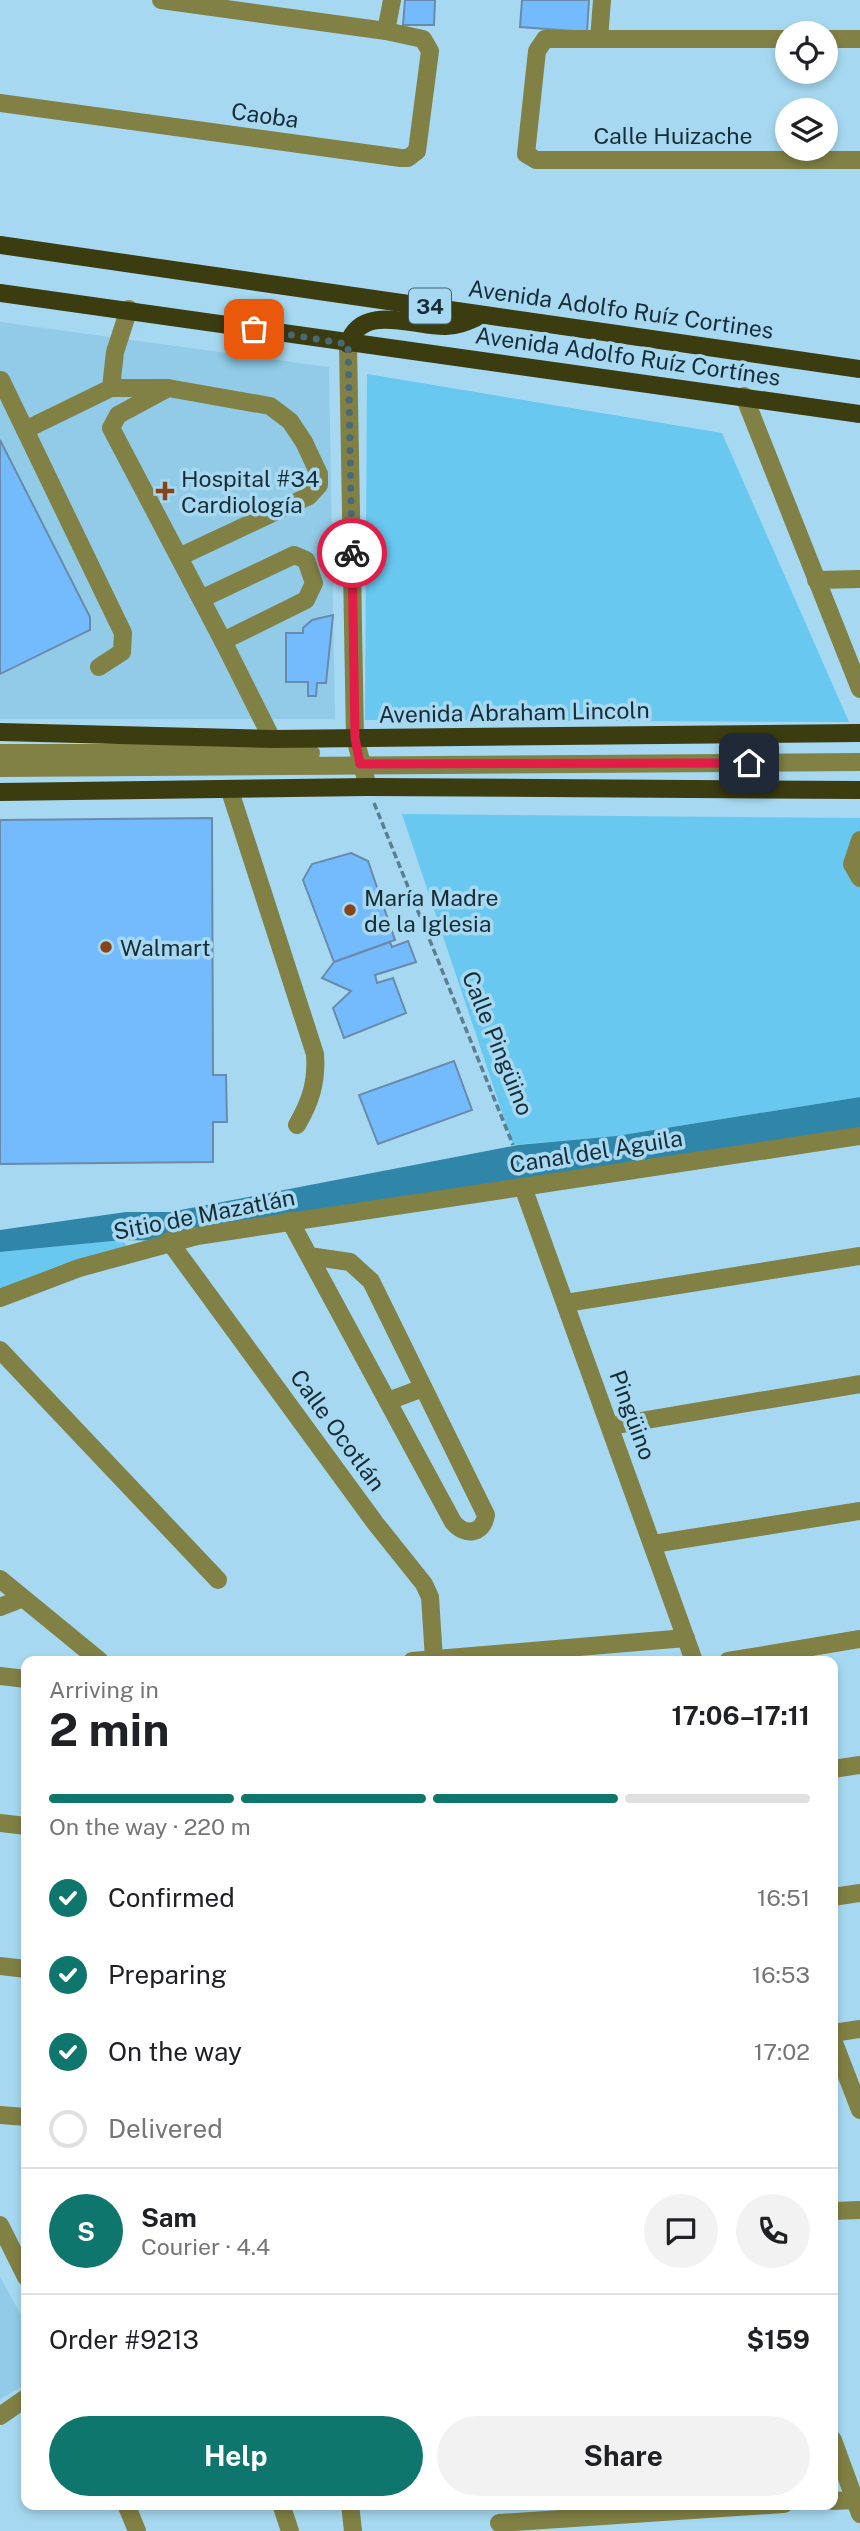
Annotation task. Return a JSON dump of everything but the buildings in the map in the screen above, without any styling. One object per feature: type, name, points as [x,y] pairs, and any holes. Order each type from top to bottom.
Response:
[{"type":"main road","name":"Avenida Adolfo Ruíz Cortines","points":[[0,245],[860,369]]},
{"type":"main road","name":"34","points":[[0,293],[129,309],[348,344]]},
{"type":"main road","points":[[348,344],[356,328],[368,320],[444,326],[465,323],[482,315]]},
{"type":"main road","name":"Avenida Adolfo Ruíz Cortínes","points":[[348,344],[744,396],[860,414]]},
{"type":"main road","name":"Avenida Abraham Lincoln","points":[[0,732],[272,739],[357,752],[860,733]]},
{"type":"main road","points":[[0,792],[230,791],[368,787],[860,790]]},
{"type":"street","points":[[161,0],[386,31],[391,0]]},
{"type":"street","points":[[602,0],[599,38],[775,39]]},
{"type":"street","name":"Caoba","points":[[0,103],[408,158],[417,151],[420,144],[430,46],[419,37],[386,31]]},
{"type":"street","name":"Calle Huizache","points":[[599,38],[545,39],[538,46],[525,151],[528,157],[536,160],[860,160]]},
{"type":"street","points":[[838,39],[860,39]]},
{"type":"street","points":[[111,388],[118,337],[129,309]]},
{"type":"street","points":[[348,344],[357,752],[368,787]]},
{"type":"street","points":[[1,380],[122,634],[122,652],[99,667]]},
{"type":"street","points":[[25,430],[111,388],[168,388],[257,401],[280,411],[304,442],[320,480],[316,492],[178,558]]},
{"type":"street","points":[[168,388],[118,415],[111,428],[272,739]]},
{"type":"street","points":[[744,396],[860,689]]},
{"type":"street","points":[[201,599],[294,555],[306,559],[314,583],[306,600],[223,641]]},
{"type":"street","points":[[816,580],[860,579]]},
{"type":"street","points":[[0,768],[357,752],[860,762]]},
{"type":"street","points":[[0,753],[860,752]]},
{"type":"street","points":[[230,791],[316,1054],[317,1075],[310,1103],[298,1125]]},
{"type":"street","points":[[860,840],[852,864],[860,878]]},
{"type":"street","name":"Canal del Aguila","points":[[340,1213],[860,1136]]},
{"type":"street","name":"Pingüino","points":[[523,1187],[692,1656]]},
{"type":"street","name":"Sitio de Mazatlán","points":[[0,1298],[79,1268],[169,1241],[340,1213]]},
{"type":"street","points":[[290,1221],[453,1522],[464,1531],[472,1532],[481,1527],[486,1515],[365,1273],[340,1258],[309,1256]]},
{"type":"street","name":"Calle Ocotlán","points":[[169,1241],[376,1524],[424,1584],[430,1597],[434,1656]]},
{"type":"street","points":[[566,1303],[860,1256]]},
{"type":"street","points":[[0,1350],[218,1580]]},
{"type":"street","points":[[611,1426],[860,1384]]},
{"type":"street","points":[[388,1401],[424,1388]]},
{"type":"street","points":[[653,1544],[860,1511]]},
{"type":"street","points":[[0,1579],[94,1656]]},
{"type":"street","points":[[0,1607],[23,1598]]},
{"type":"street","points":[[550,1656],[686,1638]]},
{"type":"street","points":[[758,1656],[860,1639]]},
{"type":"street","points":[[0,1676],[21,1678]]},
{"type":"street","points":[[838,1768],[860,1765]]},
{"type":"street","points":[[0,1823],[21,1825]]},
{"type":"street","points":[[838,1897],[860,1893]]},
{"type":"street","points":[[0,1966],[21,1968]]},
{"type":"street","points":[[838,2032],[860,2029]]},
{"type":"street","points":[[838,2053],[860,2110]]},
{"type":"street","points":[[0,2115],[21,2117]]},
{"type":"street","points":[[838,2211],[860,2210]]},
{"type":"street","points":[[0,2225],[21,2257]]},
{"type":"street","points":[[0,2416],[21,2401]]},
{"type":"street","points":[[838,2454],[857,2507]]},
{"type":"street","points":[[838,2502],[857,2507]]},
{"type":"street","points":[[128,2510],[137,2531]]},
{"type":"street","points":[[283,2510],[290,2531]]},
{"type":"street","points":[[351,2510],[353,2531]]},
{"type":"street","points":[[499,2527],[710,2510]]},
{"type":"path","name":"Calle Pingüino","points":[[368,787],[513,1145]]},
{"type":"shaded area","name":"Hospital #34 Cardiología","points":[[0,322],[329,367],[335,719],[0,719]]},
{"type":"shaded area","points":[[367,374],[722,433],[849,722],[365,720]]},
{"type":"shaded area","points":[[402,814],[860,818],[860,1097],[616,1136],[513,1145]]},
{"type":"shaded area","points":[[860,1097],[860,1136],[169,1241],[123,1240],[0,1252],[0,1230],[126,1212],[170,1212],[518,1145],[616,1136]]},
{"type":"shaded area","points":[[123,1240],[130,1252],[0,1298],[0,1252]]},
{"type":"shaded area","points":[[0,2277],[21,2315],[21,2387],[0,2399]]},
{"type":"way so far","points":[[254,329],[348,344],[352,553]]},
{"type":"place","name":"Hospital #34 Cardiología","points":[[165,491]]},
{"type":"place","name":"María Madre de la Iglesia","points":[[350,910]]},
{"type":"place","name":"Walmart","points":[[106,947]]},
{"type":"route","points":[[352,553],[355,738],[360,764],[749,763]]}]
